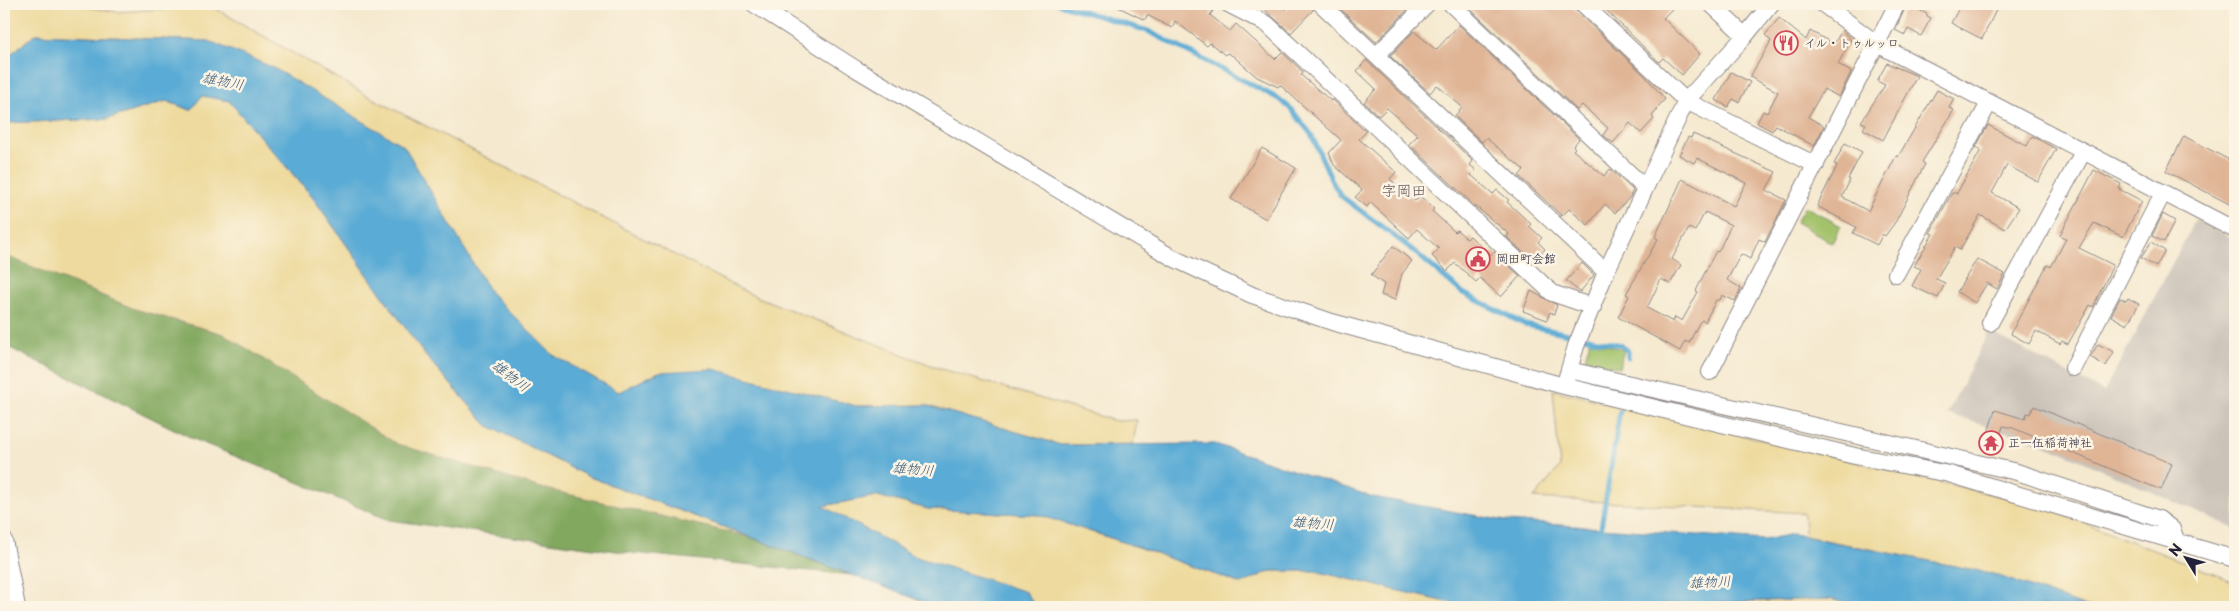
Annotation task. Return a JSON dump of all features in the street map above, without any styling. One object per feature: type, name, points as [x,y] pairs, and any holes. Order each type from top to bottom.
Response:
[{"type":"street","points":[[754,4],[856,69],[1173,258],[1252,295],[1332,322],[1564,386],[1855,456],[1949,474],[2235,559]]},
{"type":"street","points":[[1228,4],[1267,24],[1552,292],[1593,307]]},
{"type":"street","points":[[1321,4],[1606,272]]},
{"type":"street","points":[[1377,55],[1427,4]]},
{"type":"street","points":[[1451,4],[1645,188]]},
{"type":"street","points":[[1583,4],[1686,101],[1816,165]]},
{"type":"street","points":[[1711,4],[1745,36]]},
{"type":"street","points":[[1564,386],[1576,346],[1606,272],[1686,101],[1745,36],[1771,4]]},
{"type":"street","points":[[1823,4],[1877,44],[2235,230]]},
{"type":"street","points":[[1710,372],[1897,4]]},
{"type":"street","points":[[1896,274],[1988,103]]},
{"type":"street","points":[[1990,323],[2083,152]]},
{"type":"street","points":[[2073,368],[2163,193]]},
{"type":"street","points":[[1569,370],[2018,472],[2159,519],[2172,529],[2177,542]]},
{"type":"street","points":[[4,540],[17,607]]},
{"type":"shaded area","points":[[2196,219],[2235,240],[2235,529],[2055,449],[2026,438],[1947,414],[1989,331],[2104,392]]},
{"type":"green space","points":[[1805,206],[1841,226],[1832,243],[1796,222]]},
{"type":"green space","points":[[4,255],[135,309],[224,334],[397,444],[538,487],[750,537],[851,575],[623,552],[389,520],[196,440],[4,345]]},
{"type":"green space","points":[[1590,340],[1624,350],[1619,368],[1585,358]]},
{"type":"sand","points":[[4,4],[71,4],[117,12],[211,6],[368,96],[750,294],[938,368],[1116,421],[1137,420],[1133,444],[1061,445],[925,405],[856,406],[790,389],[659,372],[619,392],[553,355],[490,292],[404,146],[209,41],[35,34],[4,60]]},
{"type":"sand","points":[[202,95],[229,101],[311,195],[424,354],[487,425],[587,476],[750,537],[538,487],[397,444],[224,334],[135,309],[4,255],[4,123],[107,119],[166,101],[190,110]]},
{"type":"sand","points":[[1553,390],[2040,506],[2235,582],[2235,607],[2086,607],[1990,573],[1805,536],[1804,513],[1534,498],[1560,467]]},
{"type":"sand","points":[[877,496],[928,509],[1039,515],[1126,543],[1241,584],[1270,571],[1315,571],[1468,607],[1035,607],[1025,592],[916,557],[822,506]]},
{"type":"sand","points":[[1829,599],[1878,607],[1660,607],[1663,604]]},
{"type":"water","name":"雄物川","points":[[35,34],[209,41],[272,67],[404,146],[490,292],[553,355],[619,392],[659,372],[713,369],[856,406],[925,405],[1061,445],[1215,444],[1373,497],[1506,521],[1764,540],[1793,534],[1990,573],[2086,607],[1878,607],[1829,599],[1663,604],[1660,607],[1468,607],[1315,571],[1270,571],[1242,584],[1039,515],[928,509],[877,496],[823,506],[916,557],[1026,592],[1036,607],[938,607],[587,476],[487,425],[424,354],[311,195],[229,101],[202,96],[191,110],[166,101],[107,119],[4,123],[4,60]]},
{"type":"building","points":[[1112,4],[1218,4],[1210,15],[1230,31],[1236,24],[1275,59],[1282,52],[1303,72],[1301,75],[1331,101],[1332,99],[1366,132],[1359,139],[1396,172],[1390,179],[1415,201],[1420,196],[1434,209],[1432,211],[1455,232],[1457,230],[1467,239],[1470,236],[1490,255],[1494,252],[1520,276],[1501,297],[1480,278],[1476,282],[1455,263],[1447,271],[1432,256],[1439,249],[1417,229],[1409,238],[1370,202],[1367,207],[1355,197],[1362,190],[1334,165],[1329,153],[1341,140],[1280,85],[1278,87],[1257,77],[1233,56],[1227,53],[1225,55],[1210,43],[1207,46],[1175,21],[1172,28],[1147,15],[1145,20]]},
{"type":"building","points":[[1258,4],[1279,4],[1286,10],[1291,4],[1311,4],[1313,10],[1291,33]]},
{"type":"building","points":[[1335,4],[1413,4],[1376,42]]},
{"type":"building","points":[[1465,4],[1572,4],[1576,11],[1645,76],[1665,99],[1652,116],[1654,119],[1641,133],[1630,123],[1613,143],[1603,135],[1608,128],[1582,105],[1577,110]]},
{"type":"building","points":[[1600,4],[1677,4],[1663,18],[1700,54],[1682,75],[1663,58],[1659,62]]},
{"type":"building","points":[[1907,4],[1931,18],[1921,36],[1908,29],[1905,35],[1895,30]]},
{"type":"building","points":[[1961,4],[1999,4],[1982,39],[1951,23]]},
{"type":"building","points":[[1779,18],[1806,40],[1810,31],[1834,44],[1842,30],[1851,40],[1838,64],[1851,72],[1839,97],[1824,89],[1808,117],[1824,126],[1814,146],[1776,125],[1772,131],[1757,123],[1763,111],[1767,113],[1778,92],[1750,77],[1771,41],[1765,35]]},
{"type":"building","points":[[1459,25],[1579,139],[1573,146],[1575,148],[1573,150],[1604,176],[1610,169],[1633,190],[1630,197],[1615,213],[1605,204],[1588,225],[1569,209],[1562,216],[1519,176],[1524,170],[1486,138],[1482,142],[1455,116],[1462,107],[1437,85],[1430,93],[1390,56],[1414,31],[1436,50]]},
{"type":"building","points":[[1366,60],[1473,161],[1470,165],[1476,170],[1471,175],[1493,194],[1497,190],[1531,224],[1529,226],[1542,238],[1538,242],[1545,249],[1533,262],[1507,237],[1509,234],[1475,206],[1409,144],[1418,135],[1387,108],[1379,116],[1364,102],[1376,89],[1357,71]]},
{"type":"building","points":[[1887,63],[1917,76],[1883,140],[1863,129],[1866,124],[1861,122],[1885,85],[1877,81]]},
{"type":"building","points":[[1731,72],[1750,82],[1739,102],[1733,99],[1728,107],[1716,100]]},
{"type":"building","points":[[1937,90],[1954,99],[1949,108],[1954,110],[1922,162],[1925,164],[1896,221],[1885,236],[1883,234],[1877,245],[1853,233],[1856,227],[1817,206],[1835,170],[1837,165],[1834,164],[1845,143],[1862,152],[1848,179],[1850,180],[1842,197],[1868,211],[1896,156],[1898,157]]},
{"type":"building","points":[[1988,125],[2027,146],[2032,136],[2056,149],[2038,182],[2007,165],[1992,193],[2019,208],[2005,229],[1980,215],[1960,250],[1955,247],[1936,279],[1945,283],[1938,298],[1912,286],[1921,269],[1914,266],[1933,234],[1930,233],[1952,193],[1957,193],[1981,150],[1976,147]]},
{"type":"building","points":[[1693,134],[1776,172],[1766,190],[1786,200],[1765,242],[1759,239],[1750,259],[1741,254],[1727,280],[1741,288],[1735,301],[1722,295],[1720,300],[1716,300],[1705,322],[1702,320],[1699,323],[1689,343],[1685,341],[1680,351],[1618,317],[1629,296],[1626,294],[1658,239],[1655,237],[1682,179],[1734,206],[1746,183],[1697,158],[1694,163],[1679,155],[1688,137],[1691,138]],"holes":[[[1705,212],[1731,225],[1718,252],[1716,251],[1708,266],[1696,291],[1698,292],[1682,321],[1675,317],[1673,322],[1647,308],[1661,279],[1670,284],[1681,265],[1672,259],[1689,228],[1695,231]]]},
{"type":"building","points":[[2184,136],[2235,163],[2235,207],[2166,171]]},
{"type":"building","points":[[1262,148],[1296,168],[1266,219],[1231,199]]},
{"type":"building","points":[[2094,170],[2121,184],[2119,189],[2142,201],[2123,237],[2094,223],[2079,248],[2113,265],[2093,307],[2090,305],[2068,344],[2062,341],[2060,344],[2036,331],[2029,344],[2011,334],[2012,331],[2047,265],[2051,267],[2066,239],[2060,235]]},
{"type":"building","points":[[2163,214],[2175,221],[2164,242],[2152,236]]},
{"type":"building","points":[[2151,242],[2165,251],[2156,267],[2141,258]]},
{"type":"building","points":[[1393,246],[1412,261],[1402,274],[1395,300],[1381,295],[1384,284],[1371,275]]},
{"type":"building","points":[[1977,259],[2005,274],[1997,289],[1987,283],[1975,303],[1957,292]]},
{"type":"building","points":[[1582,263],[1594,275],[1580,292],[1566,281]]},
{"type":"building","points":[[1531,291],[1557,305],[1554,314],[1550,312],[1547,320],[1523,311]]},
{"type":"building","points":[[2120,298],[2126,301],[2128,298],[2139,304],[2127,325],[2111,316]]},
{"type":"building","points":[[2098,344],[2114,352],[2106,366],[2090,357]]},
{"type":"building","points":[[2034,406],[2172,464],[2161,490],[2013,428],[2003,426],[1996,450],[1984,446],[1995,410],[2025,419],[2027,413],[2030,414]]},
{"type":"waterway","points":[[1059,4],[1148,31],[1279,99],[1291,109],[1311,134],[1333,183],[1341,196],[1410,248],[1463,293],[1526,325],[1621,345],[1628,351],[1628,357]]},
{"type":"waterway","points":[[1600,534],[1620,411]]},
{"type":"place","name":"イル・トゥルッロ","points":[[1786,43]]},
{"type":"place","name":"岡田町会館","points":[[1478,259]]},
{"type":"place","name":"正一伍稲荷神社","points":[[1991,443]]},
{"type":"district","name":"字岡田","points":[[1404,191]]}]
